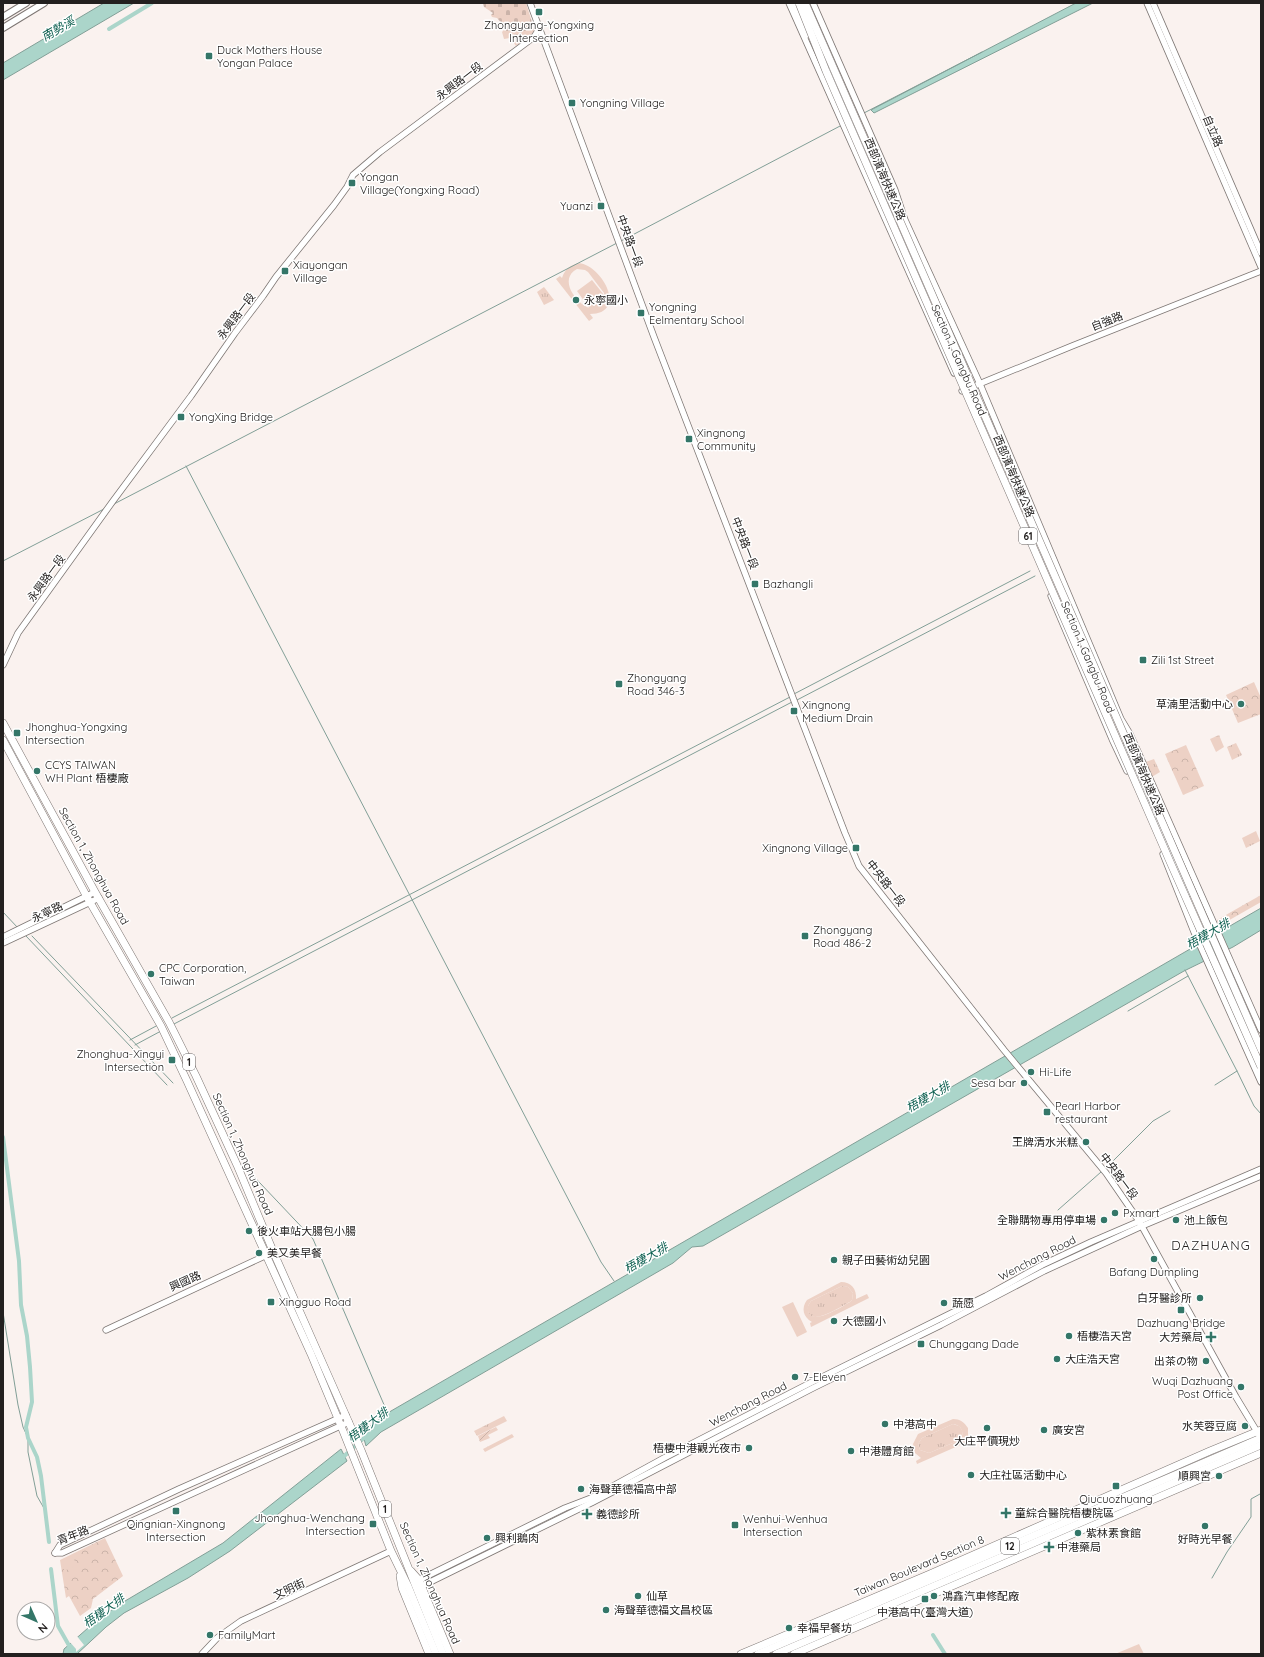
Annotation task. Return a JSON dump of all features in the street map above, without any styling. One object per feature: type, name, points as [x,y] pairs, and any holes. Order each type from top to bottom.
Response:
[{"type":"main road","points":[[3,17],[26,3]]},
{"type":"main road","points":[[3,28],[44,3]]},
{"type":"main road","points":[[795,3],[815,51],[826,71]]},
{"type":"main road","name":"西部濱海快速公路","points":[[800,3],[826,71],[1174,862],[1261,1049]]},
{"type":"main road","name":"西部濱海快速公路","points":[[805,3],[1261,1067]]},
{"type":"main road","points":[[808,3],[840,76],[848,98],[849,107]]},
{"type":"main road","name":"Section 1, Zhonghua Road","points":[[3,723],[97,895],[169,1022],[196,1076],[237,1165],[273,1251],[346,1415],[409,1568],[420,1583],[450,1654]]},
{"type":"main road","name":"Section 1, Zhonghua Road","points":[[3,740],[89,900],[161,1026],[202,1112],[342,1426],[400,1572],[402,1588],[429,1654]]},
{"type":"main road","points":[[1174,862],[1199,897],[1261,1041]]},
{"type":"main road","points":[[1174,862],[1178,886],[1261,1075]]},
{"type":"main road","name":"Taiwan Boulevard Section 8","points":[[740,1654],[936,1571],[1210,1451],[1260,1435]]},
{"type":"main road","name":"Taiwan Boulevard Section 8","points":[[758,1654],[1260,1435]]},
{"type":"main road","name":"12","points":[[776,1654],[1261,1445]]},
{"type":"main road","name":"12","points":[[794,1654],[1261,1453]]},
{"type":"main road","name":"1","points":[[409,1568],[436,1654]]},
{"type":"main road","name":"1","points":[[400,1572],[420,1607],[443,1654]]},
{"type":"street","name":"中央路一段","points":[[530,3],[673,385],[836,812],[859,866],[1007,1053],[1106,1173],[1140,1224],[1236,1397],[1260,1435]]},
{"type":"street","name":"Section 1, Gangbu Road","points":[[789,3],[962,391],[1106,726],[1164,856],[1194,932],[1261,1082]]},
{"type":"street","points":[[800,3],[879,185],[889,225]]},
{"type":"street","name":"Section 1, Gangbu Road","points":[[813,3],[895,190],[905,220],[980,384],[1121,719],[1133,740],[1213,922],[1229,954],[1261,1030]]},
{"type":"street","name":"自立路","points":[[1147,3],[1261,268]]},
{"type":"street","name":"自立路","points":[[1153,3],[1261,253]]},
{"type":"street","name":"永興路一段","points":[[3,664],[18,633],[276,277],[334,205],[353,175],[380,152],[534,37],[539,29]]},
{"type":"street","points":[[879,185],[905,220]]},
{"type":"street","name":"自強路","points":[[962,391],[1261,271]]},
{"type":"street","name":"Section 1, Gangbu Road","points":[[1121,719],[1128,755],[1261,1059]]},
{"type":"street","name":"Section 1, Gangbu Road","points":[[1106,726],[1128,755]]},
{"type":"street","name":"永寧路","points":[[3,944],[97,895]]},
{"type":"street","name":"永寧路","points":[[3,937],[89,900]]},
{"type":"street","name":"Wenchang Road","points":[[420,1583],[593,1502],[813,1388],[942,1325],[1140,1224],[1261,1169]]},
{"type":"street","name":"Wenchang Road","points":[[1140,1224],[1261,1176]]},
{"type":"street","name":"興國路","points":[[106,1330],[273,1251]]},
{"type":"street","name":"青年路","points":[[346,1415],[179,1489],[60,1545],[55,1552],[62,1553],[349,1422]]},
{"type":"street","name":"文明街","points":[[202,1654],[218,1638],[241,1622],[391,1551]]},
{"type":"green space","points":[[483,3],[526,3],[535,32],[516,46],[510,38],[504,39],[502,32],[506,28],[497,18],[492,17],[491,15],[493,13],[484,7]]},
{"type":"green space","points":[[579,263],[588,266],[596,272],[603,280],[608,290],[610,299],[608,306],[601,312],[590,314],[593,318],[589,321],[556,279],[560,276],[562,278],[570,266]],"holes":[[[577,269],[585,270],[604,293],[604,295],[592,280],[577,291],[589,308],[574,296],[569,284],[569,279],[572,273]]]},
{"type":"green space","points":[[544,287],[554,300],[544,305],[537,292]]},
{"type":"green space","points":[[1254,682],[1261,698],[1261,714],[1238,723],[1226,695]]},
{"type":"green space","points":[[1219,735],[1224,747],[1216,752],[1210,739]]},
{"type":"green space","points":[[1236,743],[1242,755],[1232,760],[1227,747]]},
{"type":"green space","points":[[1186,745],[1204,786],[1183,795],[1165,754]]},
{"type":"green space","points":[[1154,759],[1160,772],[1150,778],[1143,763]]},
{"type":"green space","points":[[1256,831],[1260,841],[1246,848],[1242,838]]},
{"type":"green space","points":[[1261,895],[1261,902],[1219,926],[1217,920]]},
{"type":"green space","points":[[841,1282],[848,1283],[853,1287],[856,1299],[867,1294],[869,1298],[811,1327],[810,1323],[812,1322],[807,1318],[804,1312],[804,1306],[807,1300]],"holes":[[[842,1286],[848,1287],[853,1293],[852,1300],[850,1302],[832,1312],[818,1317],[812,1316],[809,1313],[808,1306],[811,1301]]]},
{"type":"green space","points":[[842,1286],[848,1287],[853,1293],[852,1300],[850,1302],[832,1312],[818,1317],[812,1316],[809,1313],[808,1306],[811,1301]]},
{"type":"green space","points":[[793,1302],[807,1332],[797,1337],[782,1307]]},
{"type":"green space","points":[[504,1416],[507,1421],[477,1436],[474,1431]]},
{"type":"green space","points":[[955,1419],[962,1421],[965,1424],[968,1428],[968,1437],[972,1435],[974,1439],[917,1464],[916,1461],[921,1458],[915,1453],[913,1444],[918,1434]],"holes":[[[953,1424],[962,1430],[962,1437],[960,1440],[929,1453],[920,1450],[918,1444],[922,1438]]]},
{"type":"green space","points":[[953,1424],[959,1426],[963,1431],[960,1440],[929,1453],[920,1450],[918,1444],[922,1438]]},
{"type":"green space","points":[[496,1427],[498,1430],[488,1435],[490,1438],[480,1442],[478,1436]]},
{"type":"green space","points":[[512,1434],[514,1437],[485,1452],[483,1449]]},
{"type":"green space","points":[[105,1538],[123,1576],[93,1599],[91,1608],[80,1616],[69,1596],[66,1598],[60,1560]]},
{"type":"green space","points":[[72,1556],[77,1565],[64,1571],[63,1560]]},
{"type":"green space","points":[[1139,1644],[1144,1654],[1115,1654]]},
{"type":"shaded area","points":[[104,3],[134,3],[3,80],[3,63]]},
{"type":"shaded area","points":[[1076,3],[1093,3],[874,113],[871,110]]},
{"type":"shaded area","points":[[1261,908],[1261,930],[1233,947],[1184,971],[703,1246],[692,1247],[673,1263],[381,1432],[366,1446],[362,1432],[391,1411]]},
{"type":"shaded area","points":[[341,1449],[347,1461],[230,1551],[188,1578],[124,1613],[106,1627],[77,1654],[63,1654],[64,1649],[96,1621],[120,1604],[223,1543]]},
{"type":"pier","points":[[76,1635],[84,1645],[76,1652],[76,1649],[69,1641]]},
{"type":"waterway","points":[[109,29],[152,3]]},
{"type":"waterway","points":[[864,113],[982,52]]},
{"type":"waterway","points":[[621,241],[842,125]]},
{"type":"waterway","points":[[114,504],[617,243]]},
{"type":"waterway","points":[[186,466],[601,1262],[614,1281]]},
{"type":"waterway","points":[[3,561],[104,509]]},
{"type":"waterway","points":[[794,694],[1030,571]]},
{"type":"waterway","points":[[797,700],[1035,576]]},
{"type":"waterway","points":[[172,1018],[790,697]]},
{"type":"waterway","points":[[174,1024],[792,702]]},
{"type":"waterway","points":[[3,912],[18,928]]},
{"type":"waterway","points":[[26,936],[167,1085]]},
{"type":"waterway","points":[[32,936],[173,1083]]},
{"type":"waterway","points":[[1185,970],[1254,1106],[1261,1114]]},
{"type":"waterway","points":[[1128,1011],[1188,976]]},
{"type":"waterway","points":[[130,1040],[158,1025]]},
{"type":"waterway","points":[[135,1045],[161,1031]]},
{"type":"waterway","points":[[1215,1085],[1237,1071]]},
{"type":"waterway","points":[[1105,1169],[1153,1121],[1170,1111]]},
{"type":"waterway","points":[[3,1137],[19,1261],[21,1305],[27,1336],[30,1367],[32,1402],[26,1427],[28,1438],[37,1457],[41,1476],[49,1542]]},
{"type":"waterway","points":[[242,1164],[313,1239],[388,1414]]},
{"type":"waterway","points":[[1058,1210],[1101,1172]]},
{"type":"waterway","points":[[3,1312],[18,1405],[23,1427],[28,1438],[28,1452],[37,1496],[45,1510]]},
{"type":"waterway","name":"梧棲大排","points":[[341,1459],[367,1435]]},
{"type":"waterway","points":[[1212,1578],[1227,1552],[1251,1517],[1251,1499],[1260,1494],[1261,1495]]},
{"type":"waterway","points":[[51,1569],[58,1626],[71,1649]]},
{"type":"waterway","points":[[933,1635],[945,1654]]},
{"type":"place","name":"Zhongyang-Yongxing Intersection","points":[[539,12]]},
{"type":"place","name":"Duck Mothers House Yongan Palace","points":[[209,56]]},
{"type":"place","name":"Yongning Village","points":[[572,103]]},
{"type":"place","name":"Yongan Village(Yongxing Road)","points":[[352,183]]},
{"type":"place","name":"Yuanzi","points":[[601,206]]},
{"type":"place","name":"Xiayongan Village","points":[[285,271]]},
{"type":"place","name":"永寧國小","points":[[576,300]]},
{"type":"place","name":"Yongning Eelmentary School","points":[[641,313]]},
{"type":"place","name":"YongXing Bridge","points":[[181,417]]},
{"type":"place","name":"Xingnong Community","points":[[689,439]]},
{"type":"place","name":"Bazhangli","points":[[755,584]]},
{"type":"place","name":"Zili 1st Street","points":[[1143,660]]},
{"type":"place","name":"Zhongyang Road 346-3","points":[[619,684]]},
{"type":"place","name":"草湳里活動中心","points":[[1241,704]]},
{"type":"place","name":"Xingnong Medium Drain","points":[[794,711]]},
{"type":"place","name":"Jhonghua-Yongxing Intersection","points":[[17,733]]},
{"type":"place","name":"CCYS TAIWAN WH Plant 梧棲廠","points":[[37,771]]},
{"type":"place","name":"Xingnong Village","points":[[856,848]]},
{"type":"place","name":"Zhongyang Road 486-2","points":[[805,936]]},
{"type":"place","name":"CPC Corporation, Taiwan","points":[[151,974]]},
{"type":"place","name":"Zhonghua-Xingyi Intersection","points":[[172,1060]]},
{"type":"place","name":"Hi-Life","points":[[1031,1072]]},
{"type":"place","name":"Sesa bar","points":[[1024,1083]]},
{"type":"place","name":"Pearl Harbor restaurant","points":[[1047,1112]]},
{"type":"place","name":"王牌清水米糕","points":[[1086,1142]]},
{"type":"place","name":"Pxmart","points":[[1115,1213]]},
{"type":"place","name":"全聯購物專用停車場","points":[[1104,1220]]},
{"type":"place","name":"池上飯包","points":[[1176,1220]]},
{"type":"place","name":"後火車站大腸包小腸","points":[[249,1231]]},
{"type":"place","name":"美又美早餐","points":[[259,1253]]},
{"type":"place","name":"Bafang Dumpling","points":[[1154,1259]]},
{"type":"place","name":"親子田藝術幼兒園","points":[[834,1260]]},
{"type":"place","name":"白牙醫診所","points":[[1200,1298]]},
{"type":"place","name":"Xingguo Road","points":[[271,1302]]},
{"type":"place","name":"蔬愿","points":[[944,1303]]},
{"type":"place","name":"Dazhuang Bridge","points":[[1181,1310]]},
{"type":"place","name":"大德國小","points":[[834,1321]]},
{"type":"place","name":"梧棲浩天宮","points":[[1069,1336]]},
{"type":"place","name":"大芳藥局","points":[[1211,1337]]},
{"type":"place","name":"Chunggang Dade","points":[[921,1344]]},
{"type":"place","name":"大庄浩天宮","points":[[1057,1359]]},
{"type":"place","name":"出茶の物","points":[[1206,1361]]},
{"type":"place","name":"7-Eleven","points":[[795,1377]]},
{"type":"place","name":"Wuqi Dazhuang Post Office","points":[[1241,1387]]},
{"type":"place","name":"中港高中","points":[[885,1424]]},
{"type":"place","name":"水芙蓉豆腐","points":[[1245,1426]]},
{"type":"place","name":"大庄平價現炒","points":[[987,1428]]},
{"type":"place","name":"廣安宮","points":[[1044,1430]]},
{"type":"place","name":"梧棲中港觀光夜市","points":[[749,1448]]},
{"type":"place","name":"中港體育館","points":[[851,1451]]},
{"type":"place","name":"大庄社區活動中心","points":[[971,1475]]},
{"type":"place","name":"順興宮","points":[[1219,1476]]},
{"type":"place","name":"Qiucuozhuang","points":[[1116,1486]]},
{"type":"place","name":"海聲華德福高中部","points":[[581,1489]]},
{"type":"place","name":"Qingnian-Xingnong Intersection","points":[[176,1511]]},
{"type":"place","name":"童綜合醫院梧棲院區","points":[[1006,1513]]},
{"type":"place","name":"義德診所","points":[[587,1514]]},
{"type":"place","name":"Jhonghua-Wenchang Intersection","points":[[373,1524]]},
{"type":"place","name":"Wenhui-Wenhua Intersection","points":[[735,1525]]},
{"type":"place","name":"好時光早餐","points":[[1205,1526]]},
{"type":"place","name":"紫林素食館","points":[[1078,1533]]},
{"type":"place","name":"興利鵝肉","points":[[487,1538]]},
{"type":"place","name":"中港藥局","points":[[1049,1547]]},
{"type":"place","name":"仙草","points":[[638,1596]]},
{"type":"place","name":"鴻鑫汽車修配廠","points":[[934,1596]]},
{"type":"place","name":"中港高中(臺灣大道)","points":[[925,1599]]},
{"type":"place","name":"海聲華德福文昌校區","points":[[606,1610]]},
{"type":"place","name":"幸福早餐坊","points":[[789,1628]]},
{"type":"place","name":"FamilyMart","points":[[210,1635]]},
{"type":"district","name":"DAZHUANG","points":[[1211,1245]]},
{"type":"water label","name":"南勢溪","points":[[58,29]]}]
